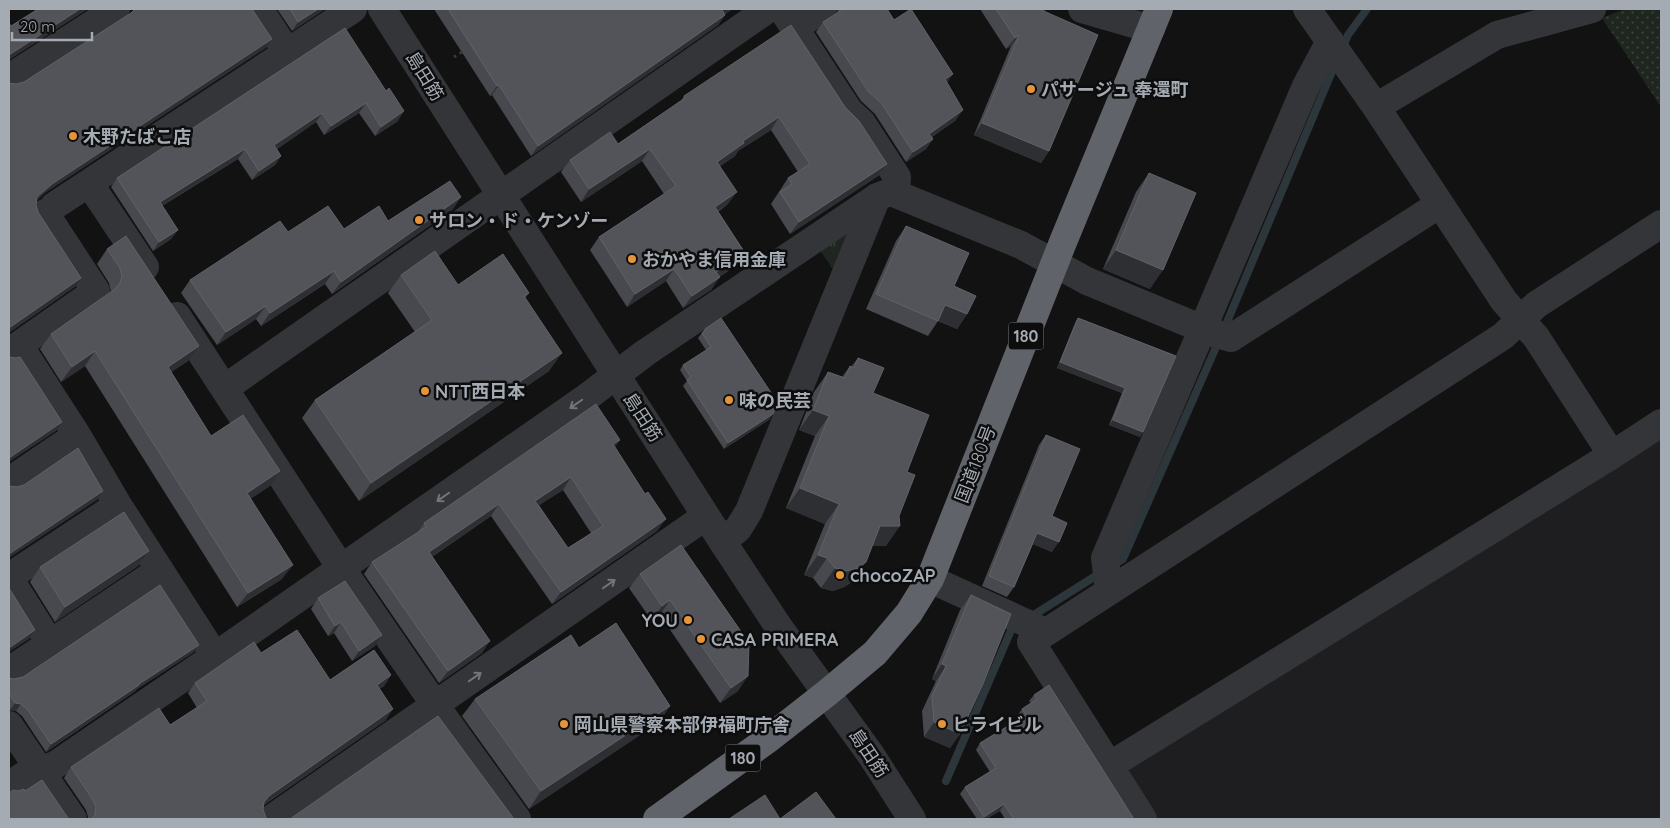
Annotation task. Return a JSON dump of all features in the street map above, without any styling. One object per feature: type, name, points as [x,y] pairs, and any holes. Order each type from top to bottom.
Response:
[{"type":"highway","name":"国道180号","points":[[657,819],[767,740],[827,694],[874,653],[910,613],[930,579],[1054,263],[1155,19]]},
{"type":"street","points":[[9,78],[116,9]]},
{"type":"street","points":[[259,9],[288,52]]},
{"type":"street","points":[[215,656],[118,505],[77,435],[14,348],[96,291],[49,210],[354,9]]},
{"type":"street","name":"島田筋","points":[[382,9],[722,541],[778,626],[871,755],[911,818]]},
{"type":"street","points":[[225,388],[768,9]]},
{"type":"street","points":[[722,541],[738,528],[749,511],[897,177],[862,124],[849,111],[788,18],[823,9]]},
{"type":"street","points":[[1082,9],[1155,19]]},
{"type":"street","points":[[1307,9],[1376,107],[1504,301],[1536,337],[1612,455]]},
{"type":"street","points":[[1376,107],[1497,35],[1592,9]]},
{"type":"street","points":[[1107,576],[1215,333],[1306,86],[1337,50]]},
{"type":"street","points":[[89,183],[225,388],[341,568],[516,819]]},
{"type":"street","points":[[887,196],[1021,245],[1087,281],[1215,333]]},
{"type":"street","points":[[9,786],[23,776],[55,765],[215,656],[616,376],[646,353],[887,196]]},
{"type":"street","points":[[1215,333],[1440,204]]},
{"type":"street","points":[[1143,819],[1031,642],[1040,630],[1107,576],[1503,336],[1536,305],[1661,224]]},
{"type":"street","points":[[1109,766],[1661,423]]},
{"type":"street","points":[[12,472],[77,435]]},
{"type":"street","points":[[50,643],[9,578],[118,505]]},
{"type":"street","points":[[271,819],[706,516]]},
{"type":"street","points":[[9,671],[160,570]]},
{"type":"street","points":[[930,579],[1040,630]]},
{"type":"street","points":[[9,725],[73,819]]},
{"type":"path","points":[[454,57],[470,46]]},
{"type":"shaded area","points":[[1661,437],[1661,819],[1154,819],[1122,769]]},
{"type":"green space","points":[[1625,9],[1661,9],[1661,107],[1602,18]]},
{"type":"green space","points":[[846,234],[848,237],[835,272],[819,249]]},
{"type":"building","points":[[38,9],[80,9],[9,55],[9,23],[11,26]]},
{"type":"building","points":[[135,9],[252,9],[272,39],[52,184],[37,197],[36,205],[38,212],[81,278],[9,328],[9,83],[24,82]]},
{"type":"building","points":[[290,9],[318,9],[298,22]]},
{"type":"building","points":[[448,9],[724,9],[722,10],[725,15],[538,146]]},
{"type":"building","points":[[842,9],[887,9],[894,20],[911,9],[953,74],[945,79],[963,110],[929,134],[933,139],[913,152],[882,104],[868,91],[823,22]]},
{"type":"building","points":[[996,9],[1039,9],[1098,35],[1049,151],[982,123],[1019,35],[1015,38]]},
{"type":"building","points":[[791,25],[845,107],[859,121],[887,164],[799,222],[780,192],[792,184],[788,178],[810,164],[779,117],[743,141],[744,143],[717,162],[737,192],[715,207],[745,253],[716,272],[720,277],[692,296],[674,269],[635,294],[599,237],[676,186],[650,149],[589,189],[570,160],[610,132],[618,144],[685,98],[684,96]]},
{"type":"building","points":[[345,28],[386,91],[389,88],[404,111],[381,127],[366,103],[331,126],[322,113],[274,145],[281,156],[259,171],[245,149],[160,202],[178,230],[159,242],[117,178]]},
{"type":"building","points":[[1149,173],[1196,193],[1163,270],[1116,250]]},
{"type":"building","points":[[450,181],[461,197],[341,282],[334,271],[270,313],[266,306],[226,332],[190,280],[280,221],[288,232],[328,206],[344,229],[379,206],[388,221]]},
{"type":"building","points":[[906,226],[969,253],[954,286],[976,296],[967,314],[945,305],[938,321],[876,294]]},
{"type":"building","points":[[126,236],[199,346],[168,367],[211,436],[243,415],[280,471],[247,493],[293,565],[248,593],[95,351],[72,367],[51,334],[115,289],[120,283],[122,276],[120,268],[107,249]]},
{"type":"building","points":[[435,251],[458,285],[503,254],[529,293],[524,296],[562,353],[371,483],[315,400],[432,320],[401,275]]},
{"type":"building","points":[[721,318],[778,403],[773,414],[728,443],[687,380],[691,377],[683,365],[711,347],[702,333]]},
{"type":"building","points":[[1078,318],[1176,356],[1143,432],[1113,420],[1125,388],[1060,362]]},
{"type":"building","points":[[9,357],[20,357],[62,422],[9,458]]},
{"type":"building","points":[[858,358],[884,368],[873,393],[929,415],[907,472],[915,475],[899,516],[900,526],[880,526],[866,562],[858,568],[847,571],[835,568],[827,558],[818,555],[839,504],[800,488],[829,416],[813,410],[828,372],[845,378],[850,366],[854,368]]},
{"type":"building","points":[[596,404],[620,440],[613,444],[645,494],[648,492],[666,519],[561,592],[499,504],[429,552],[490,641],[448,671],[372,562],[426,527],[424,523]],"holes":[[[571,477],[603,526],[568,548],[535,501]]]},
{"type":"building","points":[[1046,435],[1080,449],[1052,516],[1067,523],[1059,542],[1037,533],[1014,587],[989,576]]},
{"type":"building","points":[[78,448],[103,491],[9,554],[9,486],[17,487],[24,485]]},
{"type":"building","points":[[124,512],[149,551],[65,607],[40,567]]},
{"type":"building","points":[[681,545],[749,643],[748,676],[731,688],[670,600],[662,606],[640,574]]},
{"type":"building","points":[[345,581],[382,635],[359,651],[341,622],[335,626],[318,598]]},
{"type":"building","points":[[160,585],[199,645],[51,744],[27,709],[21,704],[15,703],[9,693],[9,678],[23,677]]},
{"type":"building","points":[[9,588],[35,630],[9,648]]},
{"type":"building","points":[[971,595],[1011,614],[983,684],[960,734],[934,722],[932,696],[946,666],[942,664]]},
{"type":"building","points":[[616,623],[670,706],[541,791],[475,699],[571,635],[579,648]]},
{"type":"building","points":[[297,630],[330,680],[374,650],[391,675],[377,685],[393,709],[269,796],[264,802],[263,809],[268,819],[91,819],[95,815],[96,807],[71,767],[159,708],[170,725],[207,701],[195,683],[254,642],[261,653]]},
{"type":"building","points":[[1049,685],[1134,819],[1014,819],[1004,804],[984,817],[965,787],[996,768],[980,743],[1026,715],[1022,709],[1037,699],[1034,695]]},
{"type":"building","points":[[438,716],[514,819],[290,819]]},
{"type":"building","points":[[42,780],[70,819],[9,819],[9,793],[13,790],[24,789],[25,791]]},
{"type":"building","points":[[816,792],[836,819],[780,819]]},
{"type":"building","points":[[765,795],[780,819],[729,819]]},
{"type":"waterway","points":[[1342,49],[1348,35],[1367,9]]},
{"type":"waterway","points":[[1112,566],[1123,559],[1227,322],[1336,62]]},
{"type":"waterway","points":[[1029,618],[1102,572]]},
{"type":"waterway","points":[[946,781],[1012,628],[1018,625]]},
{"type":"place","name":"パサージュ 奉還町","points":[[1031,89]]},
{"type":"place","name":"木野たばこ店","points":[[73,136]]},
{"type":"place","name":"サロン・ド・ケンゾー","points":[[419,220]]},
{"type":"place","name":"おかやま信用金庫","points":[[632,259]]},
{"type":"place","name":"NTT西日本","points":[[425,391]]},
{"type":"place","name":"味の民芸","points":[[729,400]]},
{"type":"place","name":"chocoZAP","points":[[840,575]]},
{"type":"place","name":"YOU","points":[[688,620]]},
{"type":"place","name":"CASA PRIMERA","points":[[701,639]]},
{"type":"place","name":"岡山県警察本部伊福町庁舎","points":[[564,724]]},
{"type":"place","name":"ヒライビル","points":[[942,724]]}]
